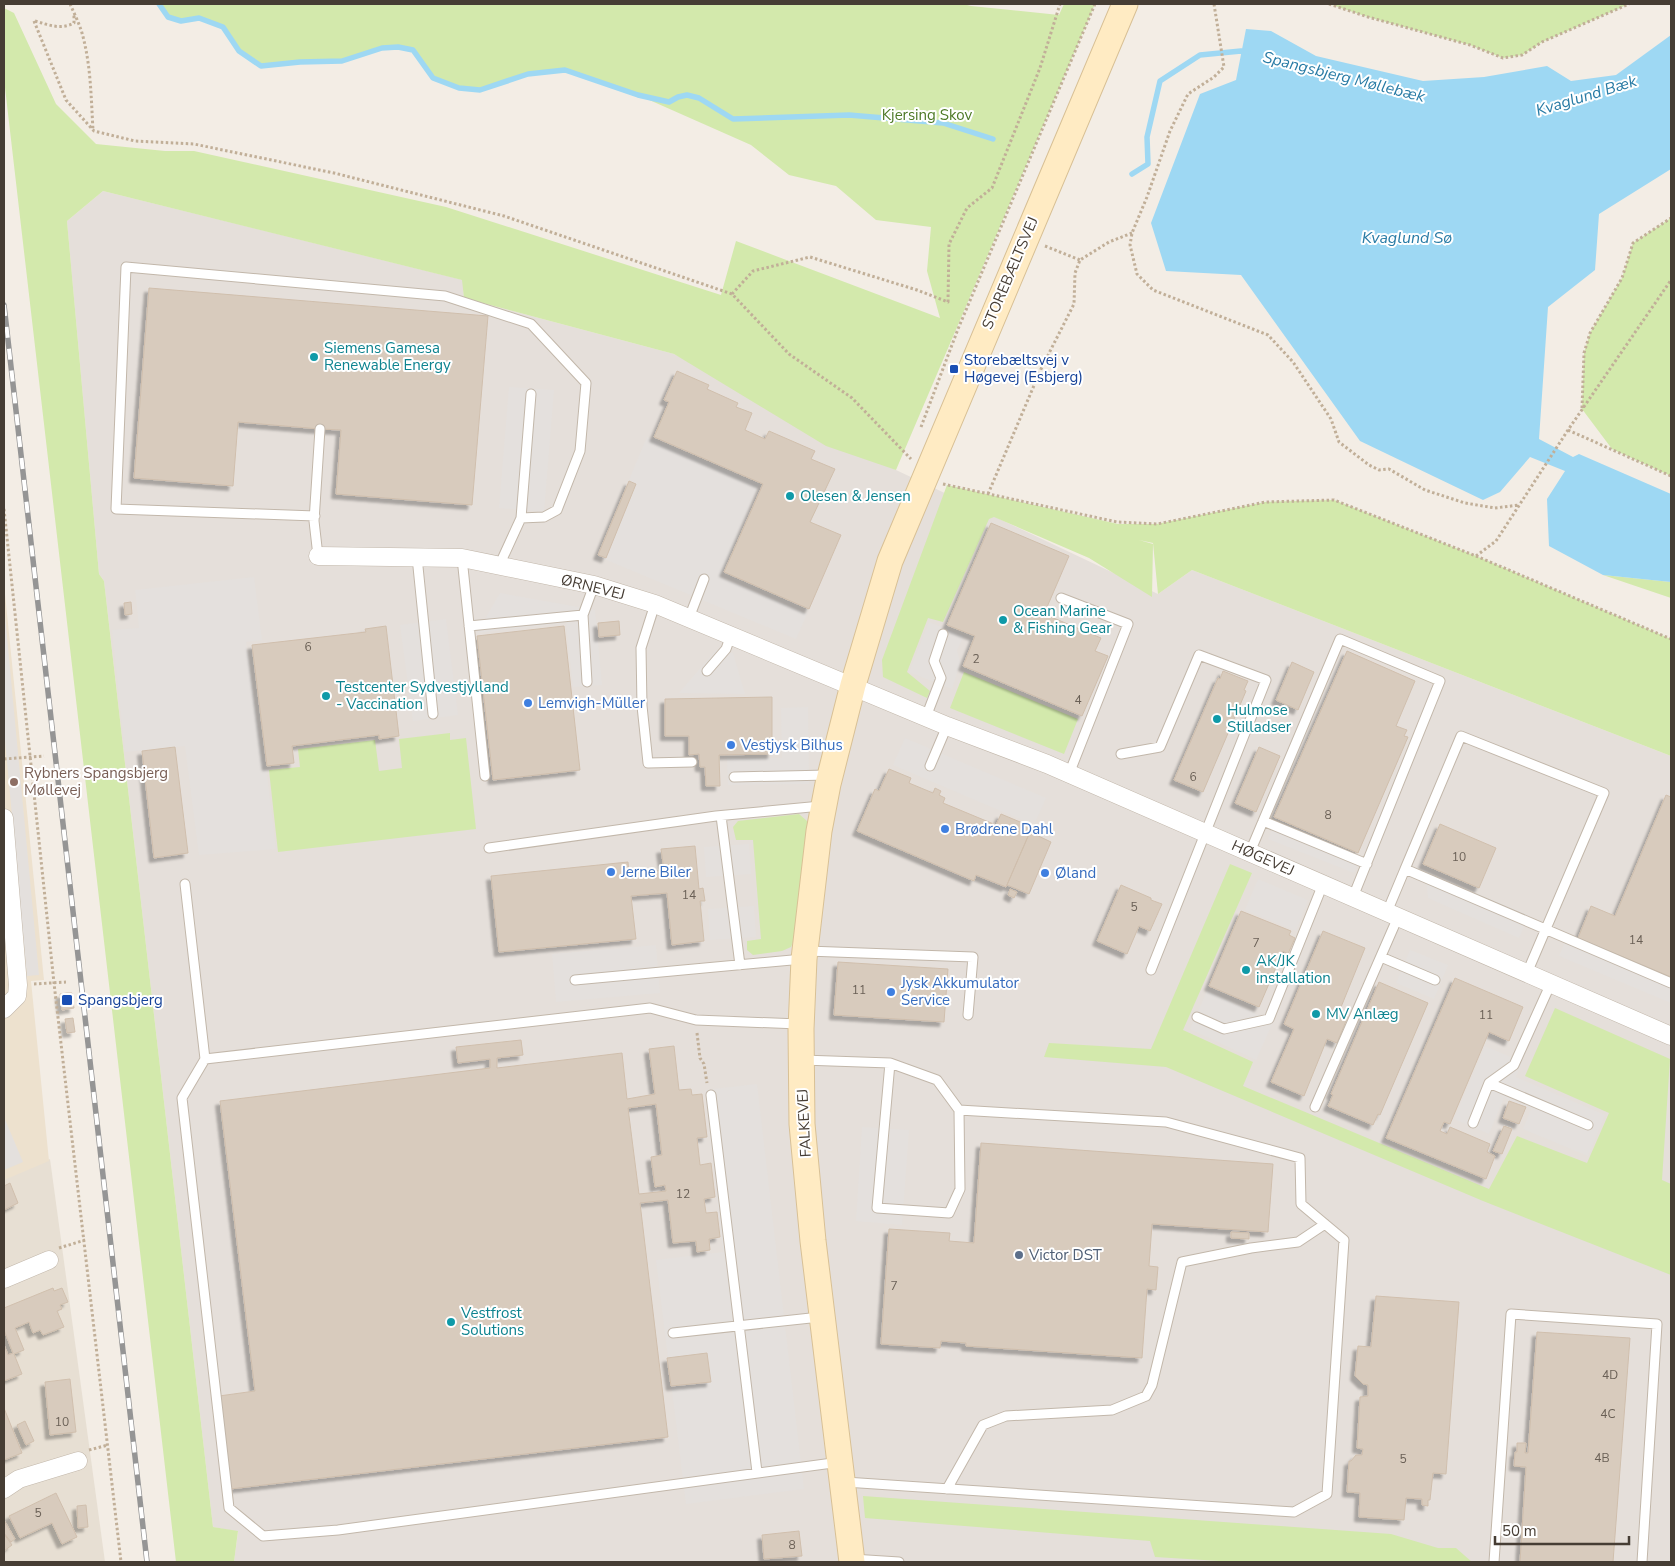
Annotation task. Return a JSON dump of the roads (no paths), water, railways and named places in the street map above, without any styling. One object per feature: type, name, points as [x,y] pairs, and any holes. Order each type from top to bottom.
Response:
[{"type":"street","name":"STOREBÆLTSVEJ","points":[[853,685],[890,561],[925,474],[1125,4]]},
{"type":"street","name":"ØRNEVEJ","points":[[318,556],[462,558],[594,585],[655,604],[853,685]]},
{"type":"street","name":"HØGEVEJ","points":[[853,685],[947,726],[1069,774],[1671,1036]]},
{"type":"street","name":"FALKEVEJ","points":[[852,1561],[822,1316],[802,1124],[801,1024],[804,955],[814,869],[824,806],[853,685]]},
{"type":"street","points":[[4,818],[18,985],[17,996],[4,1009]]},
{"type":"street","points":[[4,1279],[49,1260]]},
{"type":"street","points":[[4,1489],[19,1479],[78,1461]]},
{"type":"lane","points":[[315,516],[116,509],[126,267],[445,296],[531,324],[586,383],[580,451],[557,510],[544,517],[521,518]]},
{"type":"lane","points":[[498,566],[521,518],[531,394]]},
{"type":"lane","points":[[318,556],[315,516],[320,429]]},
{"type":"lane","points":[[417,557],[433,714]]},
{"type":"lane","points":[[462,558],[485,776]]},
{"type":"lane","points":[[689,618],[704,579]]},
{"type":"lane","points":[[587,682],[583,615],[594,585]]},
{"type":"lane","points":[[1061,598],[1128,624],[1069,774]]},
{"type":"lane","points":[[655,604],[640,648],[642,706],[648,763],[692,762]]},
{"type":"lane","points":[[469,626],[583,615]]},
{"type":"lane","points":[[926,717],[941,678],[934,662],[943,634]]},
{"type":"lane","points":[[707,671],[726,649],[732,635]]},
{"type":"lane","points":[[1250,852],[1340,639],[1431,677],[1440,681],[1353,897]]},
{"type":"lane","points":[[1121,754],[1160,747],[1199,655],[1266,680],[1151,970]]},
{"type":"lane","points":[[930,766],[947,726]]},
{"type":"lane","points":[[1315,1107],[1380,957],[1405,869],[1462,736],[1604,793],[1527,973]]},
{"type":"lane","points":[[734,777],[831,775]]},
{"type":"lane","points":[[489,848],[722,816],[824,806]]},
{"type":"lane","points":[[722,816],[740,964]]},
{"type":"lane","points":[[1263,821],[1367,864]]},
{"type":"lane","points":[[1405,869],[1671,983]]},
{"type":"lane","points":[[185,884],[205,1059],[182,1098],[229,1508],[263,1536],[338,1530],[757,1472],[841,1472],[947,1489],[1294,1512],[1327,1494],[1344,1240],[1301,1204],[1300,1158],[1166,1122],[960,1110]]},
{"type":"lane","points":[[1198,1017],[1224,1029],[1269,1019],[1323,884]]},
{"type":"lane","points":[[575,980],[740,964],[804,955],[973,957],[968,1016]]},
{"type":"lane","points":[[1380,957],[1435,980]]},
{"type":"lane","points":[[1474,1123],[1489,1083],[1514,1066],[1551,983]]},
{"type":"lane","points":[[205,1059],[650,1008],[696,1020],[801,1024]]},
{"type":"lane","points":[[801,1060],[890,1063],[937,1080],[960,1110],[960,1189],[949,1212],[877,1208],[890,1063]]},
{"type":"lane","points":[[1489,1083],[1588,1125]]},
{"type":"lane","points":[[711,1095],[757,1472]]},
{"type":"lane","points":[[947,1489],[983,1425],[1006,1416],[1112,1410],[1146,1396],[1152,1385],[1182,1262],[1250,1248],[1298,1242],[1325,1224]]},
{"type":"lane","points":[[1494,1562],[1511,1314],[1657,1324],[1642,1562]]},
{"type":"lane","points":[[673,1333],[822,1316]]},
{"type":"lane","points":[[852,1561],[899,1562]]},
{"type":"water","name":"Kvaglund Sø","points":[[1246,29],[1271,31],[1316,56],[1423,81],[1484,77],[1547,66],[1571,81],[1616,75],[1671,35],[1671,169],[1599,214],[1595,270],[1548,307],[1539,439],[1573,457],[1579,454],[1671,494],[1671,582],[1603,575],[1549,546],[1547,499],[1565,471],[1530,457],[1500,492],[1483,500],[1360,441],[1241,275],[1166,271],[1151,223],[1200,94],[1236,80]]},
{"type":"waterway","name":"Spangsbjerg Møllebæk","points":[[159,4],[168,17],[181,21],[199,18],[223,27],[239,51],[261,66],[300,62],[342,61],[382,48],[398,47],[413,50],[433,78],[459,88],[480,90],[528,74],[565,70],[638,95],[669,102],[687,95],[699,98],[733,119],[849,115],[943,123],[993,139]]},
{"type":"waterway","name":"Spangsbjerg Møllebæk","points":[[1132,174],[1148,164],[1147,137],[1160,81],[1200,55],[1248,52]]},
{"type":"railway","points":[[4,305],[147,1562]]},
{"type":"place","name":"Siemens Gamesa Renewable Energy","points":[[314,357]]},
{"type":"place","name":"Storebæltsvej v Høgevej (Esbjerg)","points":[[954,369]]},
{"type":"place","name":"Olesen & Jensen","points":[[790,496]]},
{"type":"place","name":"Ocean Marine & Fishing Gear","points":[[1003,620]]},
{"type":"place","name":"Testcenter Sydvestjylland - Vaccination","points":[[326,696]]},
{"type":"place","name":"Lemvigh-Müller","points":[[528,703]]},
{"type":"place","name":"Hulmose Stilladser","points":[[1217,719]]},
{"type":"place","name":"Vestjysk Bilhus","points":[[731,745]]},
{"type":"place","name":"Rybners Spangsbjerg Møllevej","points":[[14,782]]},
{"type":"place","name":"Brødrene Dahl","points":[[945,829]]},
{"type":"place","name":"Jerne Biler","points":[[611,872]]},
{"type":"place","name":"Øland","points":[[1045,873]]},
{"type":"place","name":"AK/JK installation","points":[[1246,970]]},
{"type":"place","name":"Jysk Akkumulator Service","points":[[891,992]]},
{"type":"place","name":"Spangsbjerg","points":[[67,1000]]},
{"type":"place","name":"MV Anlæg","points":[[1316,1014]]},
{"type":"place","name":"Victor DST","points":[[1019,1255]]},
{"type":"place","name":"Vestfrost Solutions","points":[[451,1322]]},
{"type":"water label","name":"Kvaglund Bæk","points":[[1586,95]]},
{"type":"park label","name":"Kjersing Skov","points":[[927,115]]}]
